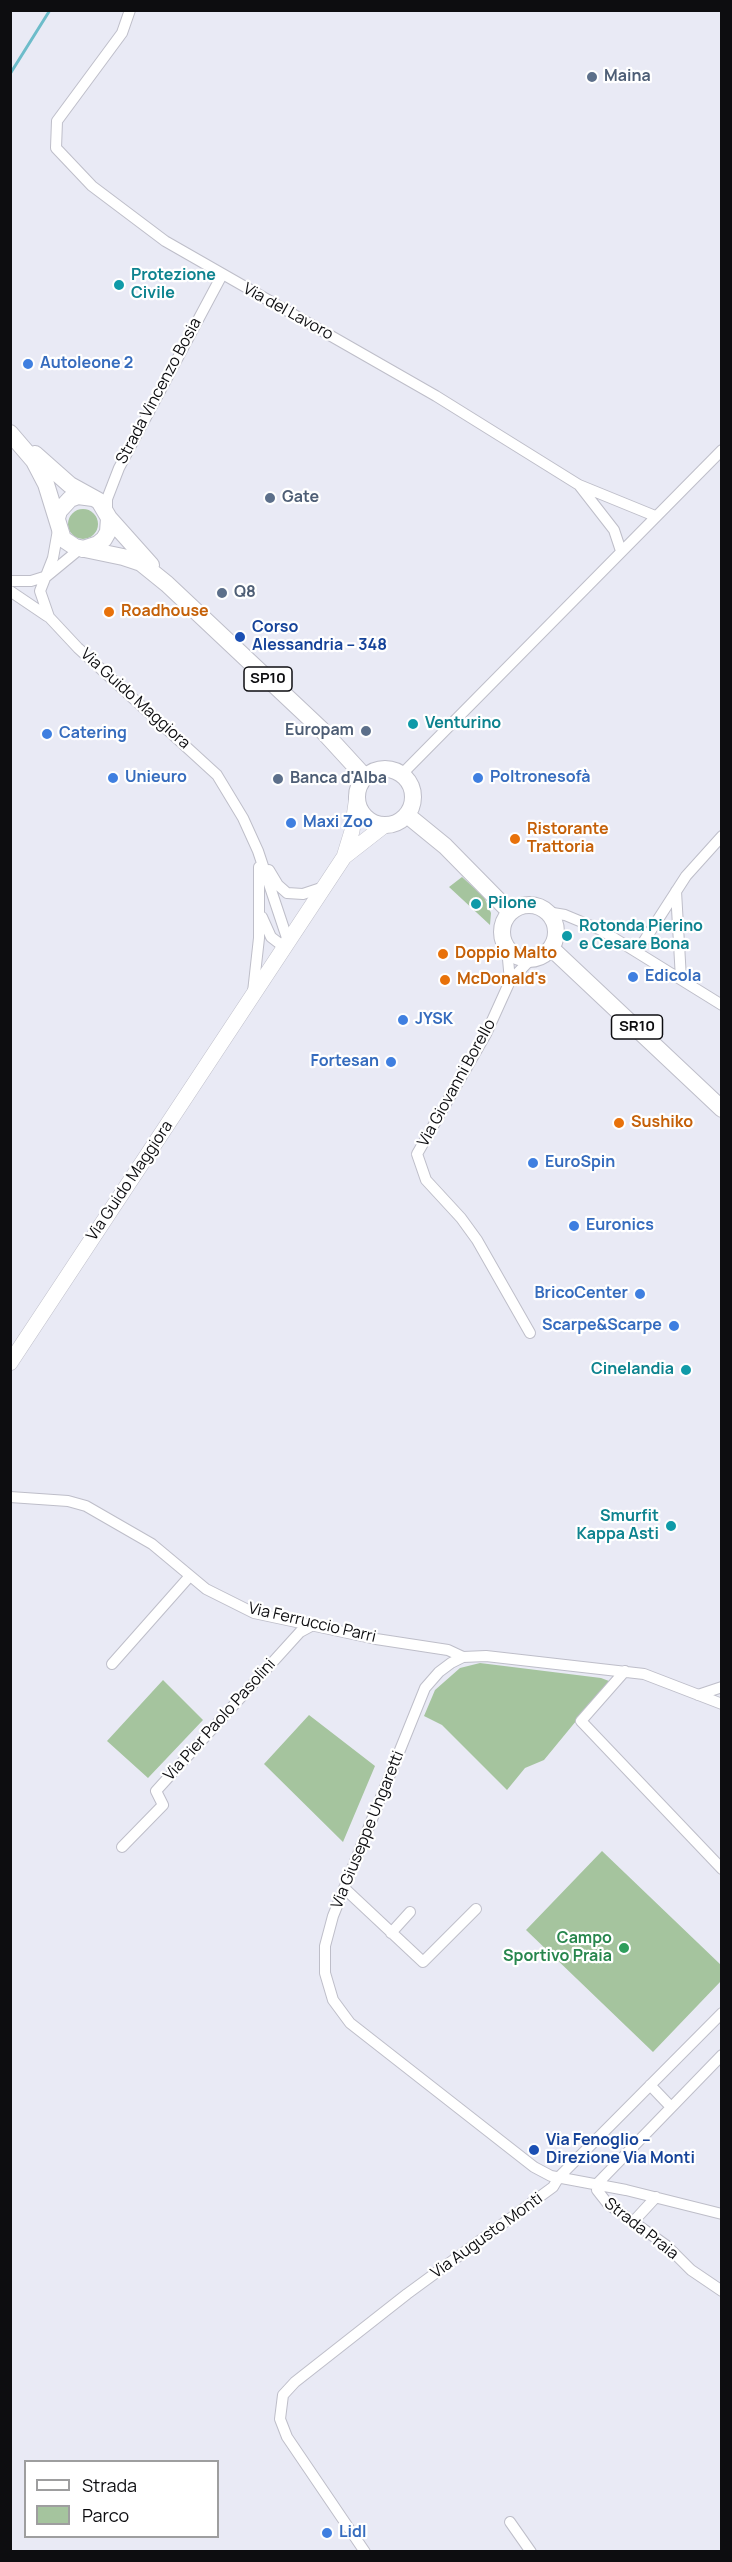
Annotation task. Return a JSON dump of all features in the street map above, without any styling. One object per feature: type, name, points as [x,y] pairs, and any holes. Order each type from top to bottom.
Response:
[{"type":"main road","name":"SP10","points":[[10,432],[70,485],[94,498],[167,584]]},
{"type":"main road","name":"SP10","points":[[10,432],[34,461],[46,484],[58,524],[68,544],[123,556],[141,563],[167,584],[321,729],[365,777]]},
{"type":"main road","points":[[58,524],[59,511],[70,499],[78,496],[94,498]]},
{"type":"main road","points":[[82,548],[98,544],[104,539],[108,532],[108,515]]},
{"type":"main road","points":[[387,769],[402,774],[412,789],[414,798],[407,815],[401,821],[385,825],[376,824],[362,813],[357,796],[365,777],[372,772],[387,769]]},
{"type":"main road","points":[[407,815],[445,846],[510,912]]},
{"type":"main road","points":[[533,904],[548,912],[555,925],[556,933],[551,948],[539,957],[531,959],[514,955],[507,948],[501,933],[505,918],[517,907],[533,904]]},
{"type":"main road","name":"SR10","points":[[551,948],[722,1109]]},
{"type":"street","name":"Via del Lavoro","points":[[130,10],[122,33],[57,121],[57,148],[92,186],[165,241],[436,396],[579,485],[655,516]]},
{"type":"street","name":"Strada Vincenzo Bosia","points":[[108,515],[107,499],[119,468],[222,275]]},
{"type":"street","points":[[402,774],[722,450]]},
{"type":"street","name":"Via del Lavoro","points":[[579,485],[614,530],[621,551]]},
{"type":"street","name":"Via Guido Maggiora","points":[[58,524],[47,576],[40,591],[49,617],[78,648],[209,765],[235,804],[278,885],[287,893],[303,894],[326,886]]},
{"type":"street","points":[[10,582],[32,581],[47,576],[82,548]]},
{"type":"street","points":[[10,591],[49,617]]},
{"type":"street","name":"Via Guido Maggiora","points":[[10,1364],[344,857],[352,831],[357,796]]},
{"type":"street","name":"Via Guido Maggiora","points":[[344,857],[385,825]]},
{"type":"street","points":[[637,952],[676,891],[722,836]]},
{"type":"street","name":"Via Guido Maggiora","points":[[251,999],[258,964],[260,908],[258,851]]},
{"type":"street","name":"Via Guido Maggiora","points":[[258,851],[286,944]]},
{"type":"street","points":[[676,891],[681,978]]},
{"type":"street","name":"Via Guido Maggiora","points":[[260,908],[264,927],[276,944],[286,944]]},
{"type":"street","points":[[548,912],[565,915],[601,930],[722,1005]]},
{"type":"street","name":"Via Giovanni Borello","points":[[507,948],[510,981]]},
{"type":"street","name":"Via Giovanni Borello","points":[[530,1332],[477,1240],[426,1180],[417,1154],[486,1034],[510,981],[531,959]]},
{"type":"street","name":"Via Ferruccio Parri","points":[[10,1497],[68,1501],[86,1506],[152,1544],[206,1589],[255,1613],[448,1650],[463,1657]]},
{"type":"street","points":[[112,1664],[189,1577]]},
{"type":"street","name":"Via Pier Paolo Pasolini","points":[[122,1847],[164,1805],[156,1791],[300,1632],[313,1625]]},
{"type":"street","points":[[463,1657],[486,1656],[644,1674],[722,1704]]},
{"type":"street","name":"Via Giuseppe Ungaretti","points":[[463,1657],[439,1672],[425,1688],[344,1888],[325,1946],[325,1973],[333,2000],[350,2023],[534,2167],[559,2177],[722,2214]]},
{"type":"street","points":[[625,1671],[581,1721],[722,1869]]},
{"type":"street","points":[[698,1695],[722,1687]]},
{"type":"street","points":[[344,1888],[420,1961],[425,1961],[476,1909]]},
{"type":"street","points":[[391,1933],[410,1912]]},
{"type":"street","name":"Via Augusto Monti","points":[[365,2552],[287,2437],[280,2419],[281,2402],[295,2382],[394,2304],[553,2187],[559,2177],[722,2013]]},
{"type":"street","points":[[597,2184],[722,2055]]},
{"type":"street","points":[[650,2085],[671,2107]]},
{"type":"street","name":"Strada Praia","points":[[597,2184],[598,2194],[603,2199],[667,2246],[691,2270],[722,2291]]},
{"type":"street","points":[[633,2222],[656,2198]]},
{"type":"street","points":[[510,2522],[531,2552]]},
{"type":"green space","points":[[83,509],[93,514],[98,524],[93,534],[83,539],[73,534],[68,524],[73,514]]},
{"type":"green space","points":[[462,877],[484,897],[491,913],[490,925],[449,887]]},
{"type":"green space","points":[[480,1663],[601,1678],[609,1681],[544,1760],[525,1768],[507,1790],[442,1725],[424,1716],[435,1690],[460,1668]]},
{"type":"green space","points":[[163,1680],[203,1720],[148,1778],[107,1741]]},
{"type":"green space","points":[[309,1715],[375,1766],[343,1842],[264,1764]]},
{"type":"green space","name":"Campo Sportivo Praia","points":[[602,1851],[721,1965],[721,1981],[653,2052],[526,1930]]},
{"type":"waterway","points":[[10,74],[50,10]]},
{"type":"place","name":"Maina","points":[[592,77]]},
{"type":"place","name":"Protezione Civile","points":[[119,285]]},
{"type":"place","name":"Autoleone 2","points":[[28,364]]},
{"type":"place","name":"Gate","points":[[270,498]]},
{"type":"place","name":"Q8","points":[[222,593]]},
{"type":"place","name":"Roadhouse","points":[[109,612]]},
{"type":"place","name":"Corso Alessandria – 348","points":[[240,637]]},
{"type":"place","name":"Venturino","points":[[413,724]]},
{"type":"place","name":"Europam","points":[[366,731]]},
{"type":"place","name":"Catering","points":[[47,734]]},
{"type":"place","name":"Unieuro","points":[[113,778]]},
{"type":"place","name":"Poltronesofà","points":[[478,778]]},
{"type":"place","name":"Banca d'Alba","points":[[278,779]]},
{"type":"place","name":"Maxi Zoo","points":[[291,823]]},
{"type":"place","name":"Ristorante Trattoria","points":[[515,839]]},
{"type":"place","name":"Pilone","points":[[476,904]]},
{"type":"place","name":"Rotonda Pierino e Cesare Bona","points":[[567,936]]},
{"type":"place","name":"Doppio Malto","points":[[443,954]]},
{"type":"place","name":"Edicola","points":[[633,977]]},
{"type":"place","name":"McDonald's","points":[[445,980]]},
{"type":"place","name":"JYSK","points":[[403,1020]]},
{"type":"place","name":"Fortesan","points":[[391,1062]]},
{"type":"place","name":"Sushiko","points":[[619,1123]]},
{"type":"place","name":"EuroSpin","points":[[533,1163]]},
{"type":"place","name":"Euronics","points":[[574,1226]]},
{"type":"place","name":"BricoCenter","points":[[640,1294]]},
{"type":"place","name":"Scarpe&Scarpe","points":[[674,1326]]},
{"type":"place","name":"Cinelandia","points":[[686,1370]]},
{"type":"place","name":"Smurfit Kappa Asti","points":[[671,1526]]},
{"type":"place","name":"Campo Sportivo Praia","points":[[624,1948]]},
{"type":"place","name":"Via Fenoglio – Direzione Via Monti","points":[[534,2150]]},
{"type":"place","name":"Lidl","points":[[327,2533]]}]
